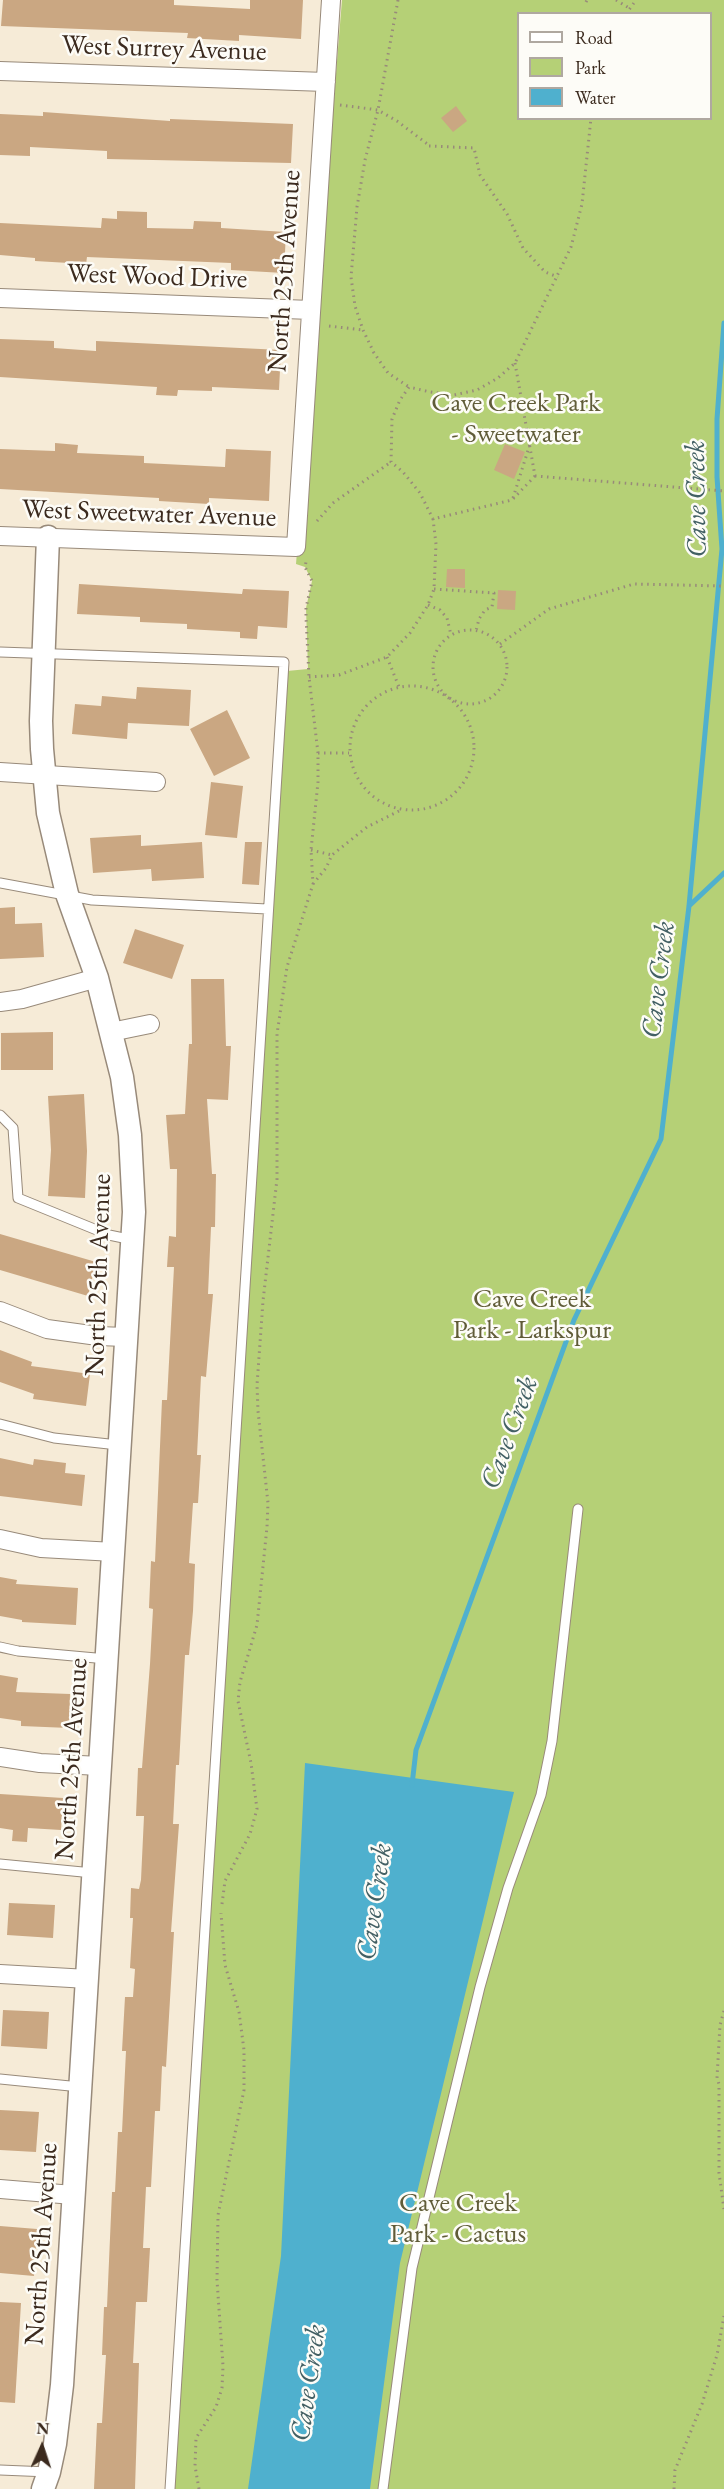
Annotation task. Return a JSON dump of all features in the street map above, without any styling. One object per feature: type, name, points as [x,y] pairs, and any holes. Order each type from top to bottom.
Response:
[{"type":"street","name":"North 25th Avenue","points":[[301,552],[311,317],[331,0]]},
{"type":"street","name":"West Surrey Avenue","points":[[0,71],[326,82]]},
{"type":"street","name":"West Wood Drive","points":[[0,298],[311,317]]},
{"type":"street","name":"West Sweetwater Avenue","points":[[0,536],[301,552]]},
{"type":"street","name":"North 25th Avenue","points":[[46,2481],[62,2385],[133,1240],[130,1136],[122,1077],[97,978],[67,894],[48,813],[41,721],[48,537]]},
{"type":"street","points":[[0,772],[156,782]]},
{"type":"street","points":[[0,1002],[22,999],[97,978]]},
{"type":"street","points":[[111,1032],[150,1024]]},
{"type":"street","points":[[0,1311],[47,1329],[98,1336],[126,1337]]},
{"type":"street","points":[[0,1539],[41,1548],[114,1552]]},
{"type":"street","points":[[0,1757],[40,1763],[100,1766]]},
{"type":"street","points":[[0,1974],[88,1979]]},
{"type":"street","points":[[0,2189],[73,2194]]},
{"type":"lane","points":[[0,652],[284,662],[170,2489]]},
{"type":"lane","points":[[0,883],[92,900],[267,909]]},
{"type":"lane","points":[[0,1115],[13,1128],[18,1198],[109,1235],[133,1240]]},
{"type":"lane","points":[[0,1424],[54,1438],[120,1445]]},
{"type":"lane","points":[[383,2489],[412,2268],[480,1987],[508,1888],[541,1795],[552,1741],[578,1509]]},
{"type":"lane","points":[[0,1647],[107,1659]]},
{"type":"lane","points":[[0,1864],[93,1873]]},
{"type":"lane","points":[[0,2079],[80,2087]]},
{"type":"lane","points":[[0,2470],[46,2481]]},
{"type":"path","points":[[398,0],[378,110],[365,160],[353,237],[351,277],[355,306],[374,353],[388,373],[409,387],[454,395],[477,390],[498,378],[515,363],[571,247],[582,204],[591,120]]},
{"type":"path","points":[[616,0],[629,8]]},
{"type":"path","points":[[627,12],[636,0]]},
{"type":"path","points":[[326,104],[378,110],[398,121],[430,147],[474,148],[480,175],[507,214],[523,248],[545,272],[558,277]]},
{"type":"path","points":[[311,317],[363,330]]},
{"type":"path","points":[[515,363],[535,476]]},
{"type":"path","points":[[391,462],[392,419],[400,400],[409,387]]},
{"type":"path","points":[[512,500],[530,444]]},
{"type":"path","points":[[309,677],[339,675],[387,657],[410,633],[428,605],[434,589],[436,544],[433,519],[420,493],[403,472],[391,462]]},
{"type":"path","points":[[315,529],[318,520],[333,503],[391,462]]},
{"type":"path","points":[[535,476],[724,491]]},
{"type":"path","points":[[433,519],[512,500],[535,476]]},
{"type":"path","points":[[198,2488],[195,2466],[196,2438],[216,2407],[222,2388],[223,2366],[217,2280],[218,2215],[244,2091],[239,2012],[225,1965],[221,1911],[225,1881],[250,1834],[257,1809],[251,1763],[238,1701],[240,1682],[256,1625],[267,1527],[268,1503],[257,1385],[263,1301],[277,1179],[277,1034],[287,967],[312,884],[311,850],[318,782],[318,753],[309,677],[306,608],[312,581],[301,552]]},
{"type":"path","points":[[500,644],[549,609],[634,584],[724,586]]},
{"type":"path","points":[[434,589],[494,593],[492,607],[485,610],[479,619],[476,631]]},
{"type":"path","points":[[428,605],[440,610],[447,618],[451,636]]},
{"type":"path","points":[[476,631],[458,632],[451,636],[438,648],[433,660],[434,678],[440,690],[450,699],[465,715],[473,735],[474,756],[469,775],[456,793],[438,805],[423,810],[401,810],[380,802],[364,788],[353,769],[349,753],[351,732],[361,712],[376,697],[410,685],[422,687],[450,699],[464,704],[477,704],[492,698],[501,688],[508,669],[506,656],[500,644],[488,635],[476,631]]},
{"type":"path","points":[[387,657],[399,687]]},
{"type":"path","points":[[318,753],[349,753]]},
{"type":"path","points":[[312,884],[326,868],[332,855],[367,827],[401,810]]},
{"type":"path","points":[[311,850],[332,855]]},
{"type":"path","points":[[724,2011],[720,2025],[717,2078],[719,2084],[719,2174],[724,2209]]},
{"type":"path","points":[[719,2084],[724,2089]]},
{"type":"path","points":[[718,2123],[724,2119]]},
{"type":"path","points":[[674,2489],[675,2470],[702,2404],[717,2355],[724,2316]]},
{"type":"green space","points":[[342,0],[724,0],[724,2489],[174,2489],[287,671],[308,669],[306,608],[312,581],[305,567],[296,564]]},
{"type":"water","points":[[305,1763],[514,1792],[400,2263],[370,2489],[248,2489],[281,2256]]},
{"type":"building","points":[[3,0],[174,0],[174,5],[250,9],[250,0],[303,0],[301,39],[239,35],[239,41],[187,38],[188,33],[1,26]]},
{"type":"building","points":[[456,106],[467,121],[453,132],[441,118]]},
{"type":"building","points":[[43,112],[170,121],[170,119],[293,124],[291,163],[107,159],[107,151],[30,147],[30,156],[0,155],[0,114],[43,116]]},
{"type":"building","points":[[117,211],[147,212],[147,228],[193,229],[194,221],[221,222],[221,228],[286,232],[284,273],[231,270],[231,263],[87,257],[86,264],[35,261],[35,258],[0,255],[0,223],[101,228],[102,218],[117,219]]},
{"type":"building","points":[[0,339],[54,341],[54,348],[96,351],[96,341],[281,350],[279,390],[212,387],[212,391],[178,390],[177,396],[156,395],[157,387],[0,377]]},
{"type":"building","points":[[55,443],[78,445],[77,453],[144,456],[144,463],[225,467],[226,449],[271,451],[269,501],[209,498],[209,504],[159,501],[159,498],[0,489],[0,449],[55,451]]},
{"type":"building","points":[[505,444],[525,452],[514,479],[494,470]]},
{"type":"building","points":[[447,569],[465,569],[465,588],[446,587]]},
{"type":"building","points":[[79,584],[242,594],[243,589],[289,591],[287,628],[258,626],[257,639],[240,638],[240,632],[187,629],[187,624],[140,622],[140,617],[77,614]]},
{"type":"building","points":[[498,590],[516,591],[515,610],[497,609]]},
{"type":"building","points":[[137,687],[191,690],[189,726],[128,723],[127,739],[72,734],[75,704],[101,706],[102,696],[136,699]]},
{"type":"building","points":[[227,710],[250,758],[214,776],[190,729]]},
{"type":"building","points":[[211,782],[243,786],[237,838],[205,835]]},
{"type":"building","points":[[141,835],[141,846],[202,842],[204,878],[152,881],[151,869],[93,873],[90,838]]},
{"type":"building","points":[[245,842],[262,842],[259,885],[242,884]]},
{"type":"building","points":[[15,907],[15,924],[42,923],[44,957],[0,959],[0,908]]},
{"type":"building","points":[[135,929],[184,945],[172,979],[123,963]]},
{"type":"building","points":[[191,979],[224,979],[226,1046],[231,1046],[228,1100],[207,1099],[212,1174],[216,1174],[215,1227],[211,1227],[208,1294],[213,1294],[206,1377],[201,1376],[197,1455],[201,1455],[198,1503],[193,1503],[189,1563],[195,1564],[193,1611],[189,1655],[185,1655],[179,1765],[176,1765],[173,1824],[179,1824],[171,1932],[174,1932],[166,2067],[162,2066],[160,2111],[155,2111],[151,2187],[146,2187],[143,2248],[150,2248],[147,2302],[136,2302],[133,2363],[139,2363],[135,2489],[94,2489],[97,2423],[102,2423],[106,2355],[102,2355],[104,2307],[107,2307],[112,2192],[115,2192],[118,2132],[122,2132],[126,2051],[122,2051],[125,1997],[133,1997],[135,1969],[130,1968],[133,1918],[130,1918],[131,1888],[139,1889],[141,1880],[144,1816],[136,1816],[138,1768],[142,1768],[150,1664],[153,1609],[149,1608],[151,1561],[155,1562],[162,1400],[167,1400],[174,1267],[167,1267],[169,1236],[176,1237],[177,1169],[170,1169],[166,1115],[185,1114],[189,1044],[192,1044]]},
{"type":"building","points":[[53,1032],[53,1070],[1,1070],[1,1033]]},
{"type":"building","points":[[84,1094],[87,1151],[85,1198],[48,1196],[51,1150],[48,1096]]},
{"type":"building","points":[[0,1234],[96,1262],[88,1296],[0,1270]]},
{"type":"building","points":[[0,1350],[32,1362],[31,1366],[90,1374],[86,1406],[33,1399],[34,1394],[0,1382]]},
{"type":"building","points":[[0,1458],[33,1465],[34,1459],[66,1463],[65,1473],[85,1475],[82,1506],[0,1496]]},
{"type":"building","points":[[0,1577],[17,1580],[16,1584],[78,1588],[76,1625],[22,1622],[22,1620],[0,1616]]},
{"type":"building","points":[[0,1675],[18,1678],[16,1692],[70,1694],[69,1728],[21,1726],[21,1721],[0,1718]]},
{"type":"building","points":[[0,1794],[63,1798],[61,1830],[28,1828],[27,1842],[12,1841],[13,1830],[0,1828]]},
{"type":"building","points":[[9,1903],[55,1905],[53,1938],[7,1935]]},
{"type":"building","points":[[3,2010],[49,2012],[47,2049],[1,2046]]},
{"type":"building","points":[[0,2110],[39,2112],[36,2152],[0,2150]]},
{"type":"building","points":[[0,2226],[37,2229],[34,2276],[0,2273]]},
{"type":"building","points":[[0,2302],[21,2303],[15,2403],[0,2402]]},
{"type":"waterway","name":"Cave Creek","points":[[412,1785],[416,1750],[574,1320],[661,1139],[689,906],[722,549],[717,477],[717,419],[724,323]]},
{"type":"waterway","points":[[689,906],[724,873]]},
{"type":"park label","name":"Cave Creek Park - Sweetwater","points":[[516,420]]},
{"type":"park label","name":"Cave Creek Park - Larkspur","points":[[532,1316]]},
{"type":"park label","name":"Cave Creek Park - Cactus","points":[[458,2220]]}]
